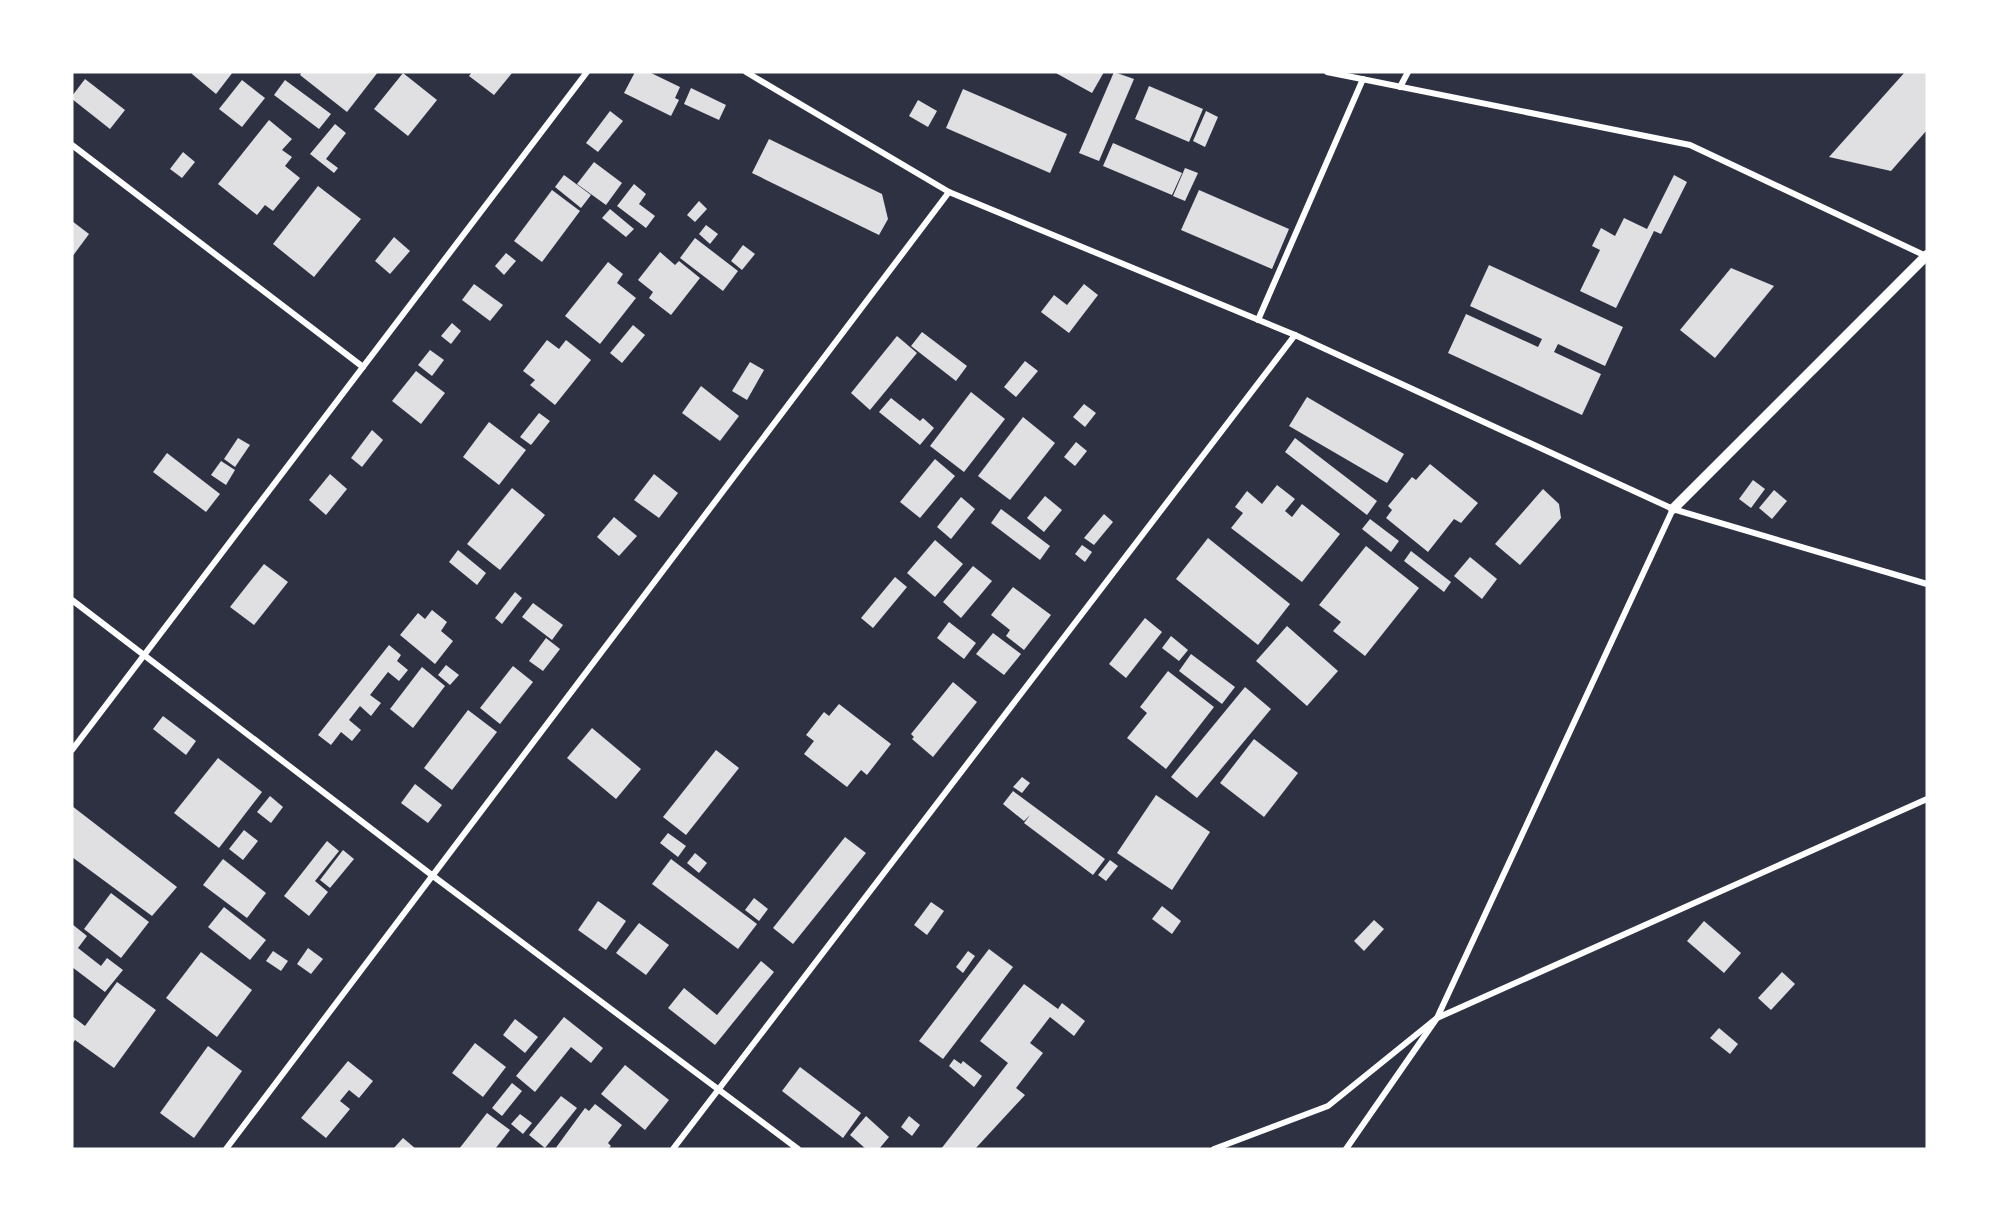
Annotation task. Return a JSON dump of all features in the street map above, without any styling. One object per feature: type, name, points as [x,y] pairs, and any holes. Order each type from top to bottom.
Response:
[{"type":"street","points":[[72,750],[587,72]]},
{"type":"street","points":[[746,72],[949,192],[1295,335],[1673,509],[1926,584]]},
{"type":"street","points":[[1327,72],[1690,145],[1927,255],[1673,509],[1437,1018],[1346,1149]]},
{"type":"street","points":[[1400,87],[1408,72]]},
{"type":"street","points":[[1258,320],[1363,79]]},
{"type":"street","points":[[72,145],[363,367]]},
{"type":"street","points":[[226,1149],[949,192]]},
{"type":"street","points":[[673,1149],[1295,335]]},
{"type":"street","points":[[72,600],[433,876],[798,1149]]},
{"type":"street","points":[[1214,1149],[1328,1106],[1437,1018],[1927,799]]},
{"type":"building","points":[[193,72],[233,72],[216,94],[192,74]]},
{"type":"building","points":[[302,72],[378,72],[347,112],[300,75]]},
{"type":"building","points":[[472,72],[512,73],[494,95],[469,76]]},
{"type":"building","points":[[635,72],[649,72],[680,87],[675,98],[679,100],[671,116],[624,93]]},
{"type":"building","points":[[1054,72],[1104,72],[1092,93]]},
{"type":"building","points":[[1114,72],[1134,79],[1099,161],[1079,153]]},
{"type":"building","points":[[1905,72],[1927,72],[1927,130],[1891,171],[1829,157]]},
{"type":"building","points":[[403,73],[437,100],[408,136],[374,109]]},
{"type":"building","points":[[85,79],[125,110],[110,129],[72,99]]},
{"type":"building","points":[[242,80],[265,98],[242,127],[219,109]]},
{"type":"building","points":[[285,80],[331,114],[319,129],[274,95]]},
{"type":"building","points":[[1149,86],[1203,109],[1189,142],[1135,119]]},
{"type":"building","points":[[691,88],[726,105],[719,120],[684,104]]},
{"type":"building","points":[[963,89],[1067,134],[1050,173],[946,128]]},
{"type":"building","points":[[918,100],[937,111],[928,127],[909,116]]},
{"type":"building","points":[[610,111],[623,121],[598,152],[586,143]]},
{"type":"building","points":[[1206,111],[1218,117],[1205,147],[1193,141]]},
{"type":"building","points":[[269,120],[292,139],[282,150],[292,157],[285,166],[300,178],[273,211],[265,205],[257,215],[218,184]]},
{"type":"building","points":[[335,124],[346,133],[326,159],[338,168],[334,173],[310,154]]},
{"type":"building","points":[[769,139],[882,194],[888,219],[879,235],[752,173]]},
{"type":"building","points":[[1113,143],[1182,173],[1172,195],[1103,166]]},
{"type":"building","points":[[183,152],[195,162],[182,178],[170,169]]},
{"type":"building","points":[[594,162],[622,183],[606,205],[577,184]]},
{"type":"building","points":[[1185,168],[1198,173],[1185,201],[1173,196]]},
{"type":"building","points":[[564,175],[591,195],[581,208],[555,187]]},
{"type":"building","points":[[1674,175],[1687,182],[1661,234],[1654,231],[1616,308],[1580,291],[1600,250],[1592,246],[1601,228],[1615,236],[1624,218],[1647,229]]},
{"type":"building","points":[[634,184],[646,194],[639,204],[655,216],[646,228],[617,206]]},
{"type":"building","points":[[318,186],[361,219],[314,277],[273,244]]},
{"type":"building","points":[[552,190],[580,211],[542,262],[514,241]]},
{"type":"building","points":[[1199,190],[1289,229],[1272,269],[1181,230]]},
{"type":"building","points":[[699,201],[707,209],[695,222],[687,215]]},
{"type":"building","points":[[610,209],[634,229],[626,237],[602,218]]},
{"type":"building","points":[[72,221],[89,234],[72,257]]},
{"type":"building","points":[[706,225],[718,234],[710,244],[699,234]]},
{"type":"building","points":[[394,237],[410,251],[390,274],[375,261]]},
{"type":"building","points":[[695,238],[738,271],[723,291],[680,258]]},
{"type":"building","points":[[743,245],[755,254],[742,270],[731,261]]},
{"type":"building","points":[[660,252],[675,265],[679,261],[700,278],[671,315],[649,298],[653,292],[638,280]]},
{"type":"building","points":[[506,253],[516,261],[504,275],[495,266]]},
{"type":"building","points":[[608,262],[623,274],[617,283],[636,298],[600,344],[565,316]]},
{"type":"building","points":[[1489,265],[1623,327],[1605,366],[1558,344],[1554,352],[1601,374],[1582,415],[1448,353],[1466,314],[1538,347],[1542,339],[1470,306]]},
{"type":"building","points":[[1731,268],[1774,286],[1715,358],[1680,330]]},
{"type":"building","points":[[474,284],[503,305],[490,321],[462,300]]},
{"type":"building","points":[[1084,284],[1098,295],[1069,333],[1041,312],[1054,295],[1067,305]]},
{"type":"building","points":[[452,323],[461,331],[451,344],[441,336]]},
{"type":"building","points":[[633,325],[645,335],[622,363],[610,353]]},
{"type":"building","points":[[922,332],[967,366],[956,381],[911,346]]},
{"type":"building","points":[[897,336],[917,353],[870,410],[851,393]]},
{"type":"building","points":[[547,340],[559,349],[566,340],[591,360],[555,405],[530,385],[535,380],[523,371]]},
{"type":"building","points":[[430,350],[444,360],[432,376],[418,365]]},
{"type":"building","points":[[1025,361],[1038,371],[1016,397],[1004,387]]},
{"type":"building","points":[[750,362],[764,370],[747,400],[732,391]]},
{"type":"building","points":[[416,371],[445,393],[421,424],[392,401]]},
{"type":"building","points":[[701,386],[739,416],[720,441],[682,413]]},
{"type":"building","points":[[971,392],[1005,419],[964,472],[930,446]]},
{"type":"building","points":[[1307,397],[1404,454],[1387,483],[1289,426]]},
{"type":"building","points":[[891,398],[920,421],[923,418],[934,428],[920,445],[879,412]]},
{"type":"building","points":[[1084,404],[1096,413],[1085,427],[1073,417]]},
{"type":"building","points":[[539,413],[550,421],[531,445],[520,437]]},
{"type":"building","points":[[1023,417],[1055,443],[1010,500],[978,476]]},
{"type":"building","points":[[489,422],[526,450],[499,485],[463,457]]},
{"type":"building","points":[[372,430],[383,440],[362,467],[351,458]]},
{"type":"building","points":[[238,438],[250,445],[235,467],[224,459]]},
{"type":"building","points":[[1295,438],[1377,501],[1367,515],[1285,452]]},
{"type":"building","points":[[1076,442],[1087,451],[1075,466],[1064,457]]},
{"type":"building","points":[[167,453],[220,494],[206,512],[153,472]]},
{"type":"building","points":[[935,459],[955,476],[920,518],[900,502]]},
{"type":"building","points":[[221,461],[235,470],[226,485],[211,475]]},
{"type":"building","points":[[1430,464],[1478,503],[1461,523],[1454,519],[1428,552],[1386,518],[1392,510],[1388,506],[1412,477],[1416,480]]},
{"type":"building","points":[[330,474],[347,489],[326,515],[309,500]]},
{"type":"building","points":[[654,474],[678,493],[659,518],[634,500]]},
{"type":"building","points":[[1753,480],[1765,489],[1751,508],[1739,499]]},
{"type":"building","points":[[1277,485],[1295,499],[1285,511],[1292,517],[1302,504],[1340,534],[1302,582],[1231,528],[1243,513],[1235,507],[1247,491],[1262,504]]},
{"type":"building","points":[[512,488],[545,515],[500,570],[467,544]]},
{"type":"building","points":[[1543,489],[1559,504],[1561,518],[1520,565],[1495,544]]},
{"type":"building","points":[[1774,490],[1787,501],[1772,519],[1759,508]]},
{"type":"building","points":[[1045,496],[1062,510],[1044,532],[1027,518]]},
{"type":"building","points":[[961,497],[975,509],[951,539],[937,527]]},
{"type":"building","points":[[1001,509],[1050,546],[1040,560],[991,523]]},
{"type":"building","points":[[1104,514],[1113,522],[1094,545],[1084,538]]},
{"type":"building","points":[[614,517],[637,536],[619,556],[597,537]]},
{"type":"building","points":[[1370,519],[1399,541],[1391,552],[1362,529]]},
{"type":"building","points":[[1208,538],[1290,604],[1258,645],[1176,579]]},
{"type":"building","points":[[935,540],[963,564],[935,597],[907,573]]},
{"type":"building","points":[[1082,545],[1092,552],[1085,562],[1075,554]]},
{"type":"building","points":[[1366,546],[1419,588],[1365,656],[1333,631],[1341,622],[1319,605]]},
{"type":"building","points":[[458,550],[486,573],[477,585],[449,562]]},
{"type":"building","points":[[1411,551],[1451,582],[1444,592],[1404,561]]},
{"type":"building","points":[[1470,557],[1497,579],[1482,599],[1454,576]]},
{"type":"building","points":[[264,564],[288,582],[254,625],[230,607]]},
{"type":"building","points":[[973,566],[992,581],[961,618],[943,602]]},
{"type":"building","points":[[895,577],[907,587],[873,628],[861,618]]},
{"type":"building","points":[[1013,587],[1051,615],[1024,650],[1006,636],[1010,630],[991,615]]},
{"type":"building","points":[[515,592],[522,598],[502,624],[495,618]]},
{"type":"building","points":[[533,603],[563,625],[552,640],[522,617]]},
{"type":"building","points":[[432,610],[447,622],[441,631],[453,641],[435,664],[400,635],[418,613],[425,619]]},
{"type":"building","points":[[1145,618],[1162,632],[1126,678],[1109,664]]},
{"type":"building","points":[[949,622],[976,643],[964,659],[937,638]]},
{"type":"building","points":[[1287,626],[1338,671],[1307,706],[1256,661]]},
{"type":"building","points":[[993,633],[1021,654],[1004,675],[976,654]]},
{"type":"building","points":[[1171,636],[1188,650],[1179,661],[1162,648]]},
{"type":"building","points":[[546,638],[560,649],[543,671],[529,661]]},
{"type":"building","points":[[389,645],[401,655],[397,661],[408,670],[399,681],[388,672],[370,695],[381,703],[371,716],[360,706],[349,720],[361,730],[352,741],[341,732],[331,745],[318,735]]},
{"type":"building","points":[[1191,654],[1235,687],[1222,704],[1179,671]]},
{"type":"building","points":[[446,665],[459,675],[450,685],[438,675]]},
{"type":"building","points":[[513,666],[533,682],[500,724],[480,708]]},
{"type":"building","points":[[422,667],[445,686],[413,728],[390,709]]},
{"type":"building","points":[[1168,671],[1214,707],[1166,769],[1127,738],[1147,713],[1140,707]]},
{"type":"building","points":[[953,682],[977,702],[933,757],[912,739],[914,737],[911,734]]},
{"type":"building","points":[[1245,687],[1271,709],[1197,798],[1171,777]]},
{"type":"building","points":[[839,704],[891,744],[867,775],[861,770],[847,787],[804,754],[814,741],[806,735],[824,712],[829,716]]},
{"type":"building","points":[[468,710],[497,732],[452,790],[424,768]]},
{"type":"building","points":[[163,716],[196,741],[186,755],[153,729]]},
{"type":"building","points":[[592,728],[641,769],[616,799],[567,758]]},
{"type":"building","points":[[1254,739],[1298,773],[1264,817],[1220,783]]},
{"type":"building","points":[[716,750],[739,768],[686,835],[663,817]]},
{"type":"building","points":[[218,758],[262,792],[219,848],[174,813]]},
{"type":"building","points":[[1022,777],[1030,783],[1022,793],[1013,787]]},
{"type":"building","points":[[415,784],[442,805],[428,823],[401,803]]},
{"type":"building","points":[[1013,791],[1105,859],[1093,875],[1024,823],[1030,815],[1024,821],[1003,804]]},
{"type":"building","points":[[1156,795],[1210,832],[1172,890],[1117,853]]},
{"type":"building","points":[[270,796],[283,807],[271,823],[257,812]]},
{"type":"building","points":[[72,806],[177,887],[152,916],[72,857]]},
{"type":"building","points":[[244,830],[258,841],[243,860],[229,849]]},
{"type":"building","points":[[668,833],[686,846],[678,857],[660,843]]},
{"type":"building","points":[[845,837],[866,853],[793,944],[773,928]]},
{"type":"building","points":[[327,841],[339,851],[315,881],[328,892],[309,916],[284,896]]},
{"type":"building","points":[[343,850],[354,859],[330,888],[320,880]]},
{"type":"building","points":[[695,853],[707,863],[699,873],[687,863]]},
{"type":"building","points":[[223,859],[266,893],[247,918],[203,885]]},
{"type":"building","points":[[671,859],[757,924],[738,949],[652,884]]},
{"type":"building","points":[[1110,860],[1118,866],[1106,881],[1098,875]]},
{"type":"building","points":[[111,893],[149,922],[121,958],[84,929]]},
{"type":"building","points":[[754,898],[768,909],[759,921],[745,910]]},
{"type":"building","points":[[598,901],[626,921],[606,950],[578,930]]},
{"type":"building","points":[[931,902],[944,911],[927,935],[914,925]]},
{"type":"building","points":[[1162,906],[1181,921],[1172,934],[1152,919]]},
{"type":"building","points":[[224,907],[266,940],[250,960],[208,927]]},
{"type":"building","points":[[1374,920],[1384,929],[1364,951],[1354,941]]},
{"type":"building","points":[[1704,921],[1741,953],[1724,973],[1687,941]]},
{"type":"building","points":[[639,923],[669,945],[646,975],[616,953]]},
{"type":"building","points":[[72,924],[87,936],[78,948],[101,966],[107,958],[123,970],[105,992],[72,967]]},
{"type":"building","points":[[308,948],[323,959],[311,974],[297,964]]},
{"type":"building","points":[[989,949],[1013,967],[943,1059],[919,1041]]},
{"type":"building","points":[[273,951],[288,961],[281,971],[266,961]]},
{"type":"building","points":[[968,951],[975,956],[963,973],[956,967]]},
{"type":"building","points":[[201,952],[252,990],[217,1037],[166,998]]},
{"type":"building","points":[[761,961],[774,972],[715,1045],[668,1008],[684,988],[717,1015]]},
{"type":"building","points":[[1782,972],[1795,984],[1771,1010],[1758,998]]},
{"type":"building","points":[[117,982],[156,1010],[114,1068],[75,1040],[72,1044],[72,1016],[85,1026]]},
{"type":"building","points":[[1024,984],[1058,1009],[1062,1003],[1085,1021],[1074,1036],[1050,1017],[1030,1043],[1043,1053],[1016,1088],[1025,1095],[975,1149],[941,1149],[1008,1063],[980,1041]]},
{"type":"building","points":[[564,1017],[603,1048],[591,1063],[571,1047],[535,1092],[516,1076]]},
{"type":"building","points":[[515,1019],[538,1037],[525,1053],[503,1035]]},
{"type":"building","points":[[1719,1028],[1738,1044],[1730,1054],[1710,1038]]},
{"type":"building","points":[[475,1043],[506,1067],[483,1097],[452,1073]]},
{"type":"building","points":[[208,1046],[242,1071],[194,1138],[160,1113]]},
{"type":"building","points":[[954,1059],[961,1064],[963,1061],[982,1076],[974,1087],[949,1066]]},
{"type":"building","points":[[348,1061],[373,1081],[359,1098],[349,1090],[340,1101],[350,1109],[326,1138],[301,1118]]},
{"type":"building","points":[[625,1065],[669,1100],[645,1130],[601,1094]]},
{"type":"building","points":[[800,1067],[861,1113],[843,1138],[782,1091]]},
{"type":"building","points":[[512,1083],[522,1091],[502,1116],[492,1108]]},
{"type":"building","points":[[561,1096],[577,1108],[545,1148],[529,1135]]},
{"type":"building","points":[[595,1104],[622,1125],[608,1143],[611,1146],[608,1149],[555,1149],[585,1108],[589,1111]]},
{"type":"building","points":[[487,1113],[510,1130],[495,1149],[459,1149]]},
{"type":"building","points":[[520,1114],[532,1123],[523,1134],[511,1124]]},
{"type":"building","points":[[866,1116],[889,1137],[879,1149],[866,1149],[850,1135]]},
{"type":"building","points":[[909,1116],[920,1125],[912,1136],[901,1127]]},
{"type":"building","points":[[403,1138],[416,1149],[393,1149]]}]
